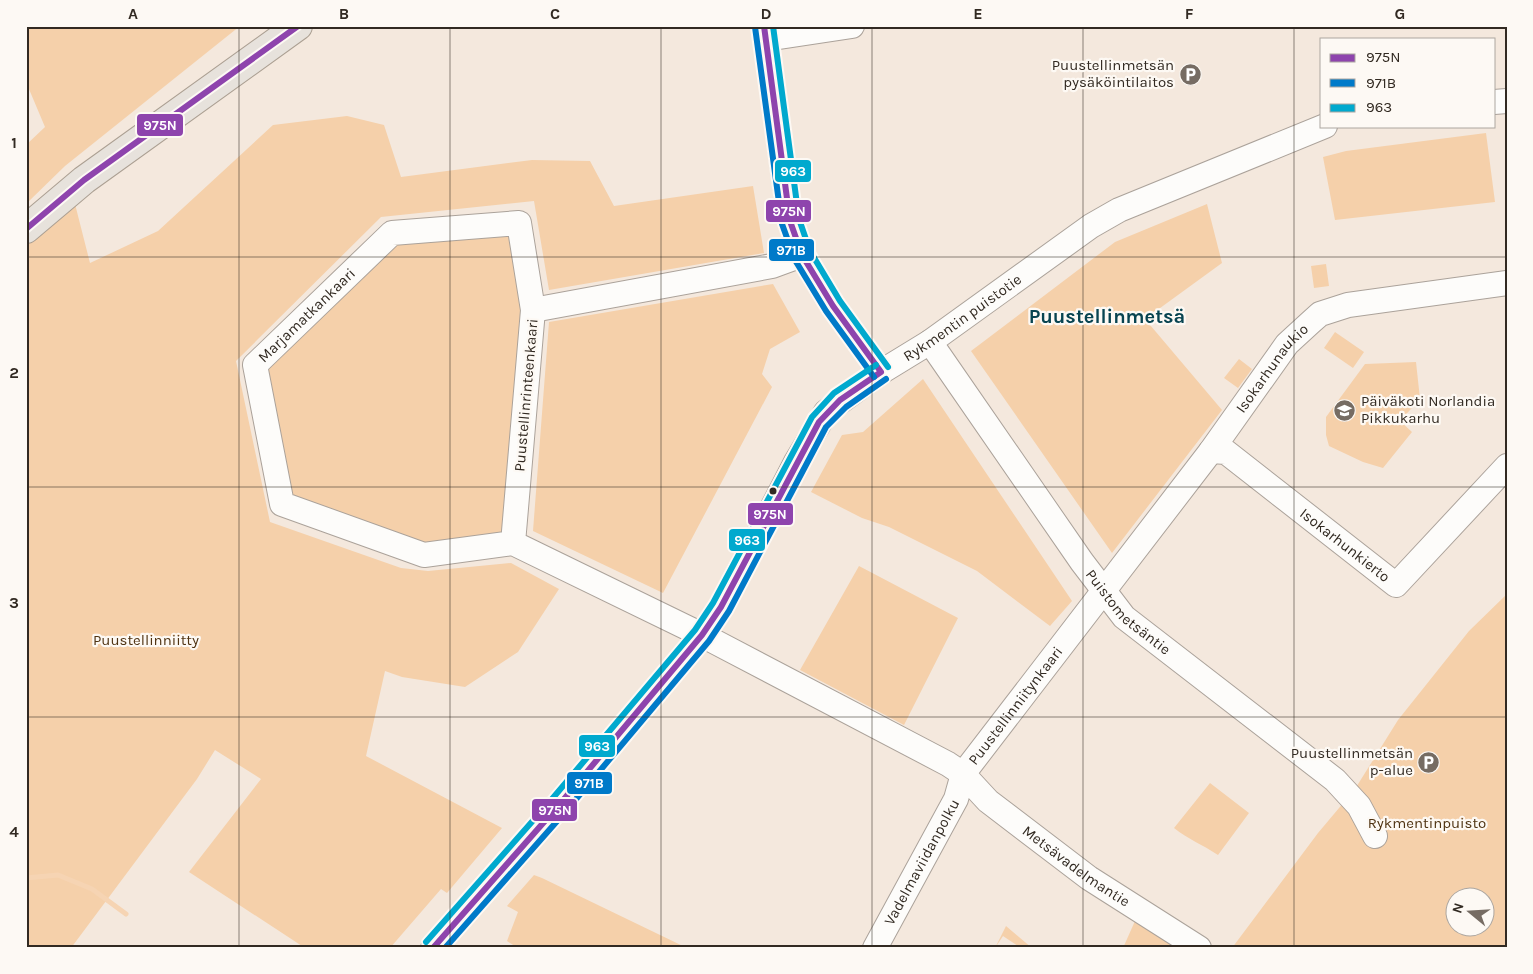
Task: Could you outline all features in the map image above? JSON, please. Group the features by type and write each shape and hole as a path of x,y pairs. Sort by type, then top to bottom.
{"main road":[{"path":"26,229 84,180 298,26"}],"street":[{"path":"852,26 765,32 790,221 802,255 833,306 881,372"},
{"name":"Rykmentin puistotie","path":"433,948 559,804 702,635 721,607 796,460 819,422 840,400 930,342 1091,226 1120,210 1320,128"},
{"name":"Marjamatkankaari","path":"513,543 424,555 282,504 255,365 392,233 519,223 533,310"},
{"name":"Puustellinrinteenkaari","path":"513,543 533,310 772,266 802,255"},
{"name":"Isokarhunaukio","path":"1211,451 1288,344 1320,314 1348,305 1507,283"},
{"name":"Puistometsäntie","path":"930,342 1124,617 1335,780 1359,806 1375,836"},
{"name":"Isokarhunkierto","path":"1211,451 1226,452 1396,585 1507,466"},
{"name":"Puustellinniitynkaari","path":"702,635 948,764 963,774 1211,451"},
{"path":"513,543 702,635"},
{"name":"Vadelmaviidanpolku","path":"875,948 956,799 963,774"},
{"name":"Metsävadelmantie","path":"963,774 988,801 1089,878 1199,948"}],"green space":[{"path":"26,26 240,26 65,166 26,204 26,145 45,127 26,82"},
{"name":"Puustellinniitty","path":"347,116 384,125 401,177 532,160 590,161 614,206 753,186 764,253 549,290 534,201 381,217 236,361 270,522 401,568 428,571 511,563 559,589 518,652 465,687 402,677 385,671 366,756 502,828 447,893 441,889 390,948 305,948 189,872 261,779 215,750 197,779 71,948 26,948 26,245 75,204 90,263 158,231 273,125"},
{"path":"1486,133 1495,202 1335,220 1323,157 1346,151"},
{"path":"1207,204 1222,263 1145,319 1222,410 1112,553 971,351 1115,242"},
{"path":"514,235 526,312 503,534 422,546 291,500 263,366 398,242"},
{"path":"1326,264 1329,286 1314,288 1311,266"},
{"path":"773,284 800,332 770,349 762,374 772,387 663,593 533,531 549,322"},
{"path":"1335,332 1364,352 1353,368 1324,348"},
{"path":"1239,359 1252,369 1238,388 1224,378"},
{"path":"1416,362 1420,399 1400,421 1412,432 1383,468 1363,462 1329,446 1326,435 1326,417 1365,364"},
{"path":"923,379 1072,601 1050,626 977,571 889,527 862,518 811,492 842,435 863,432"},
{"path":"859,566 958,618 904,725 800,670"},
{"name":"Rykmentinpuisto","path":"1507,594 1507,948 1232,948 1318,833 1355,789 1398,720 1469,631"},
{"path":"1210,783 1249,813 1218,855 1174,828"},
{"path":"534,875 687,948 518,948 507,941 518,912 507,906"},
{"path":"1135,921 1187,948 1123,948"},
{"path":"1006,926 1032,948 1021,948 1003,936 995,948"}],"waterway":[{"path":"26,878 58,875 92,889 126,914"}],"transit line":[{"name":"975N","path":"26,229 84,180 298,26"},
{"name":"975N","path":"764,26 790,221 802,255 833,306 881,372"},
{"name":"963","path":"773,26 799,219 810,251 840,301 888,367"},
{"name":"971B","path":"755,27 782,224 795,260 826,311 874,377"},
{"name":"963","path":"426,942 552,799 695,630 713,603 812,417 834,393 876,365"},
{"name":"975N","path":"433,948 559,805 702,635 721,607 819,422 840,400 881,372"},
{"name":"971B","path":"445,948 566,811 709,641 729,611 826,427 846,407 886,379"}],"place":[{"name":"Puustellinmetsän pysäköintilaitos","path":"1190,74"},
{"name":"Päiväkoti Norlandia Pikkukarhu","path":"1345,410"},
{"name":"Puustellinmetsän p-alue","path":"1429,762"}],"district":[{"name":"Puustellinmetsä","path":"1107,316"}]}
